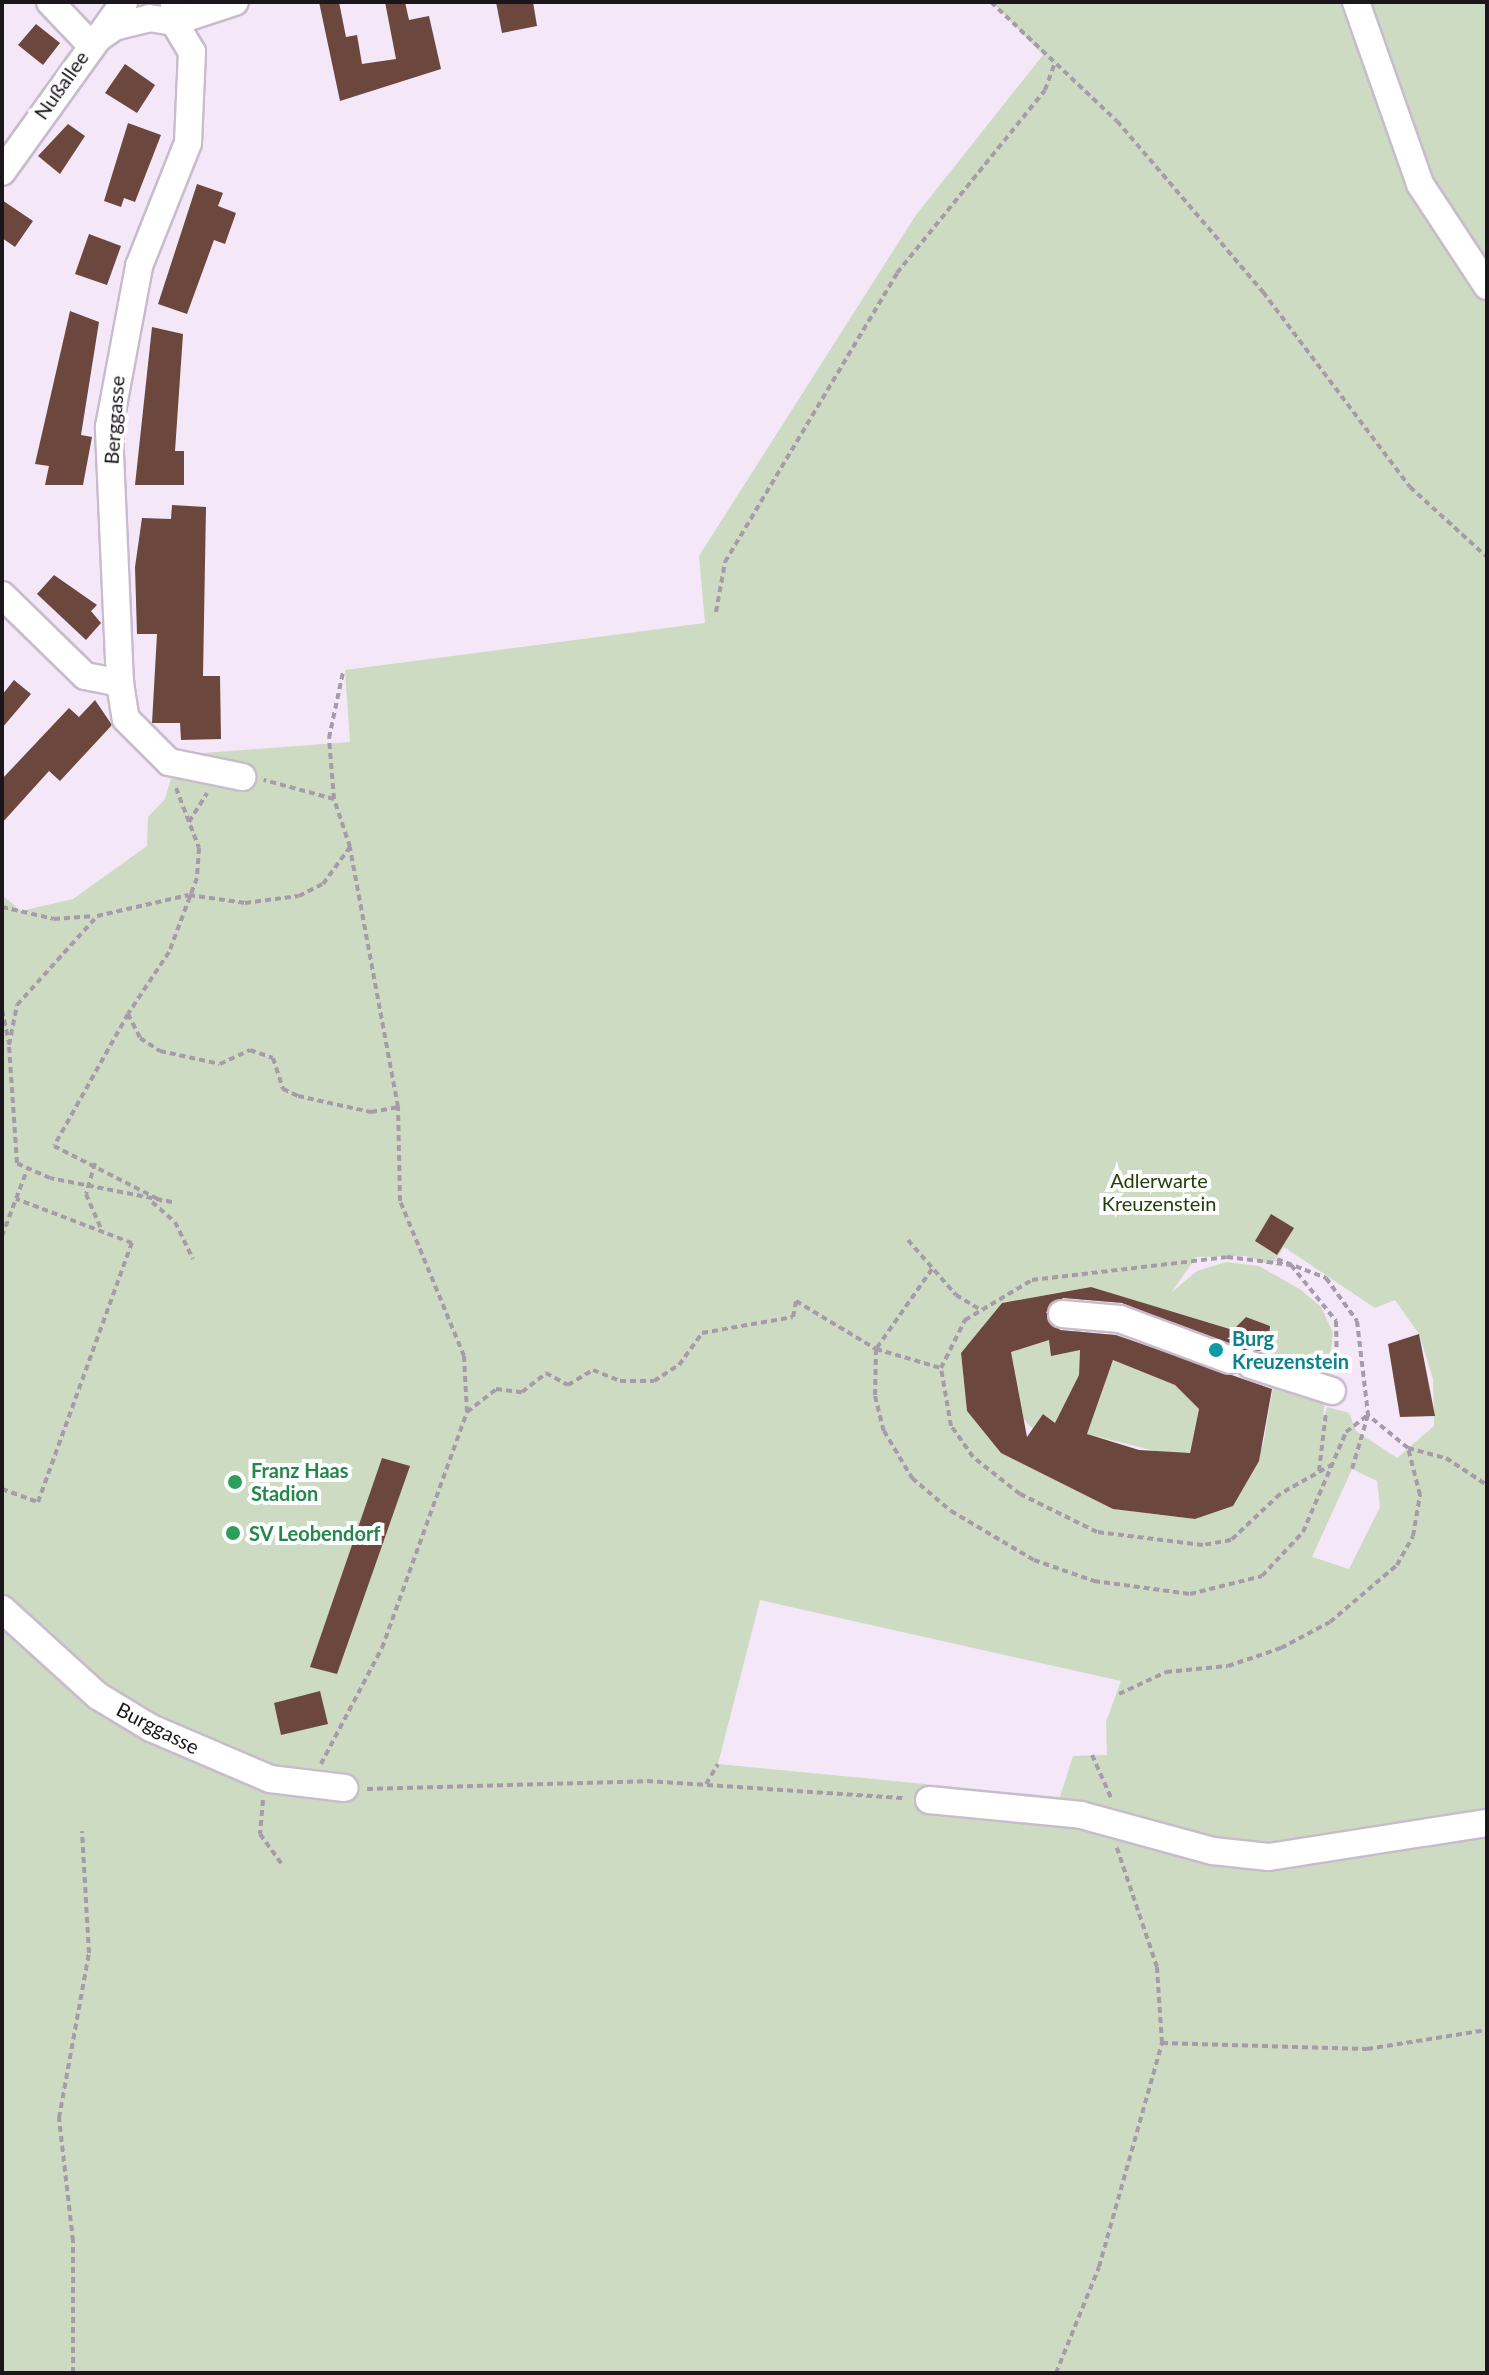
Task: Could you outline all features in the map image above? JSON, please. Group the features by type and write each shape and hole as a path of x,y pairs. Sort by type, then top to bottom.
{"street":[{"path":"50,2 90,44 149,18 235,2"},
{"name":"Nußallee","path":"2,172 90,44 124,2"},
{"path":"1356,2 1420,184 1487,286"},
{"name":"Berggasse","path":"174,12 192,52 188,143 139,266 109,427 120,683 126,719 169,762 230,776"},
{"path":"2,595 85,676 120,683"},
{"path":"1062,1314 1120,1319 1329,1391"},
{"name":"Burggasse","path":"2,1609 98,1696 151,1728 270,1779 344,1788"},
{"path":"929,1800 1051,1812 1269,1857 1487,1823"}],"path":[{"path":"991,2 1117,121 1263,292 1410,487 1487,557"},
{"path":"716,612 725,562 881,298 1045,90 1055,62"},
{"path":"309,1785 382,1648 467,1412 464,1356 400,1201 398,1107 350,847 334,799 329,738 343,672"},
{"path":"189,822 230,776 299,785 334,799"},
{"path":"2,1010 9,1045 14,1151 27,1170 171,1203 54,1146 128,1014 169,952 189,895 199,848 176,785"},
{"path":"2,907 54,919 97,916 189,895 245,903 299,896 332,876 350,847"},
{"path":"9,1045 17,1005 97,916"},
{"path":"128,1014 140,1038 160,1051 220,1064 250,1050 273,1058 283,1089 298,1096 371,1112 398,1107"},
{"path":"94,1164 85,1185 103,1233"},
{"path":"2,1236 27,1170"},
{"path":"131,1194 168,1212 193,1259"},
{"path":"2,1489 38,1502 132,1243 16,1199"},
{"path":"908,1240 932,1269 978,1308"},
{"path":"1319,1471 1329,1391 1340,1356 1336,1321 1291,1265 1227,1257 1054,1275 978,1308 953,1336 941,1368 951,1426 973,1457 1020,1494 1084,1528 1203,1545 1231,1540 1280,1494 1333,1464"},
{"path":"1277,1259 1326,1278 1351,1306 1368,1415 1352,1469"},
{"path":"932,1269 876,1349 877,1411 912,1478 1003,1545 1094,1581 1171,1594 1248,1583 1303,1532 1346,1432 1368,1415"},
{"path":"467,1412 496,1389 522,1392 546,1373 568,1385 593,1370 620,1381 654,1381 679,1365 702,1333 793,1317 796,1301 876,1349 941,1368"},
{"path":"1368,1415 1408,1448 1446,1458 1487,1485"},
{"path":"1119,1694 1166,1672 1228,1666 1281,1648 1370,1590 1397,1565 1417,1521 1420,1495 1408,1448"},
{"path":"1056,2373 1099,2267 1162,2043 1157,1967 1112,1824 1111,1797 1092,1755"},
{"path":"706,1784 718,1764"},
{"path":"270,1779 260,1834 283,1866"},
{"path":"344,1788 706,1784 929,1800"},
{"path":"73,2373 73,2241 59,2118 89,1953 82,1831"},
{"path":"1162,2043 1367,2049 1487,2030"}],"green space":[{"name":"Adlerwarte Kreuzenstein","path":"992,2 1487,2 1487,2373 2,2373 2,895 21,911 73,899 147,846 148,817 165,799 178,755 350,742 345,670 705,623 699,556 916,215 1043,55","holes":["1284,1247 1375,1308 1395,1300 1419,1334 1433,1379 1434,1426 1397,1458 1356,1431 1349,1413 1327,1407 1322,1426 1333,1333 1321,1307 1301,1290 1259,1266 1226,1262 1197,1271 1171,1293 1196,1257 1246,1256 1272,1265","1091,1287 1233,1330 1246,1317 1270,1326 1272,1342 1261,1355 1273,1387 1263,1445 1233,1506 1195,1519 1113,1509 1001,1453 967,1411 961,1353 1002,1303","1352,1469 1377,1481 1380,1507 1349,1569 1312,1557","760,1600 1121,1681 1106,1722 1107,1755 1073,1756 1060,1797 718,1764"]},
{"path":"1075,1324 1081,1324 1079,1375 1055,1423 1043,1414 1033,1429 1001,1395 1019,1392 1008,1353 1049,1340 1071,1352"},
{"path":"1113,1360 1175,1385 1199,1409 1188,1459 1087,1434"}],"building":[{"path":"319,2 339,2 346,37 357,35 362,64 396,59 385,2 405,2 409,20 429,16 441,69 340,101"},
{"path":"496,2 533,2 537,26 502,33"},
{"path":"36,24 60,43 43,65 18,45"},
{"path":"125,64 155,85 137,113 105,93"},
{"path":"128,123 161,135 135,202 124,198 121,207 104,201"},
{"path":"68,124 85,136 60,174 38,156"},
{"path":"197,184 223,193 218,206 236,213 225,244 214,240 187,314 158,304"},
{"path":"2,200 33,221 15,247 2,238"},
{"path":"89,234 121,246 107,285 75,274"},
{"path":"70,311 99,322 81,435 92,437 83,485 45,485 49,466 35,464"},
{"path":"152,327 183,334 175,451 184,451 184,485 135,485"},
{"path":"172,505 206,507 203,676 220,676 221,739 181,740 180,723 152,723 157,634 137,634 135,567 142,518 171,519"},
{"path":"54,575 97,605 91,611 101,623 86,640 37,594"},
{"path":"14,680 31,694 2,728 2,695"},
{"path":"95,700 112,725 60,781 49,771 2,823 2,779 69,708 79,717"},
{"path":"1271,1214 1294,1228 1277,1255 1255,1241"},
{"name":"Burg Kreuzenstein","path":"1091,1287 1233,1330 1246,1317 1270,1326 1268,1350 1243,1352 1122,1303 1063,1298 1046,1312 1060,1330 1116,1335 1272,1389 1259,1461 1233,1506 1195,1519 1113,1509 1001,1453 967,1411 961,1353 1002,1303","holes":["1049,1340 1051,1356 1080,1350 1079,1375 1055,1423 1043,1414 1027,1437 1011,1352","1113,1360 1175,1385 1199,1409 1190,1453 1139,1450 1087,1434"]},
{"path":"1419,1334 1435,1416 1400,1417 1388,1344"},
{"path":"382,1458 410,1466 337,1674 310,1667"},
{"path":"320,1691 328,1724 281,1735 274,1703"}],"place":[{"name":"Burg Kreuzenstein","path":"1216,1350"},
{"name":"Franz Haas Stadion","path":"235,1482"},
{"name":"SV Leobendorf","path":"233,1533"}]}
